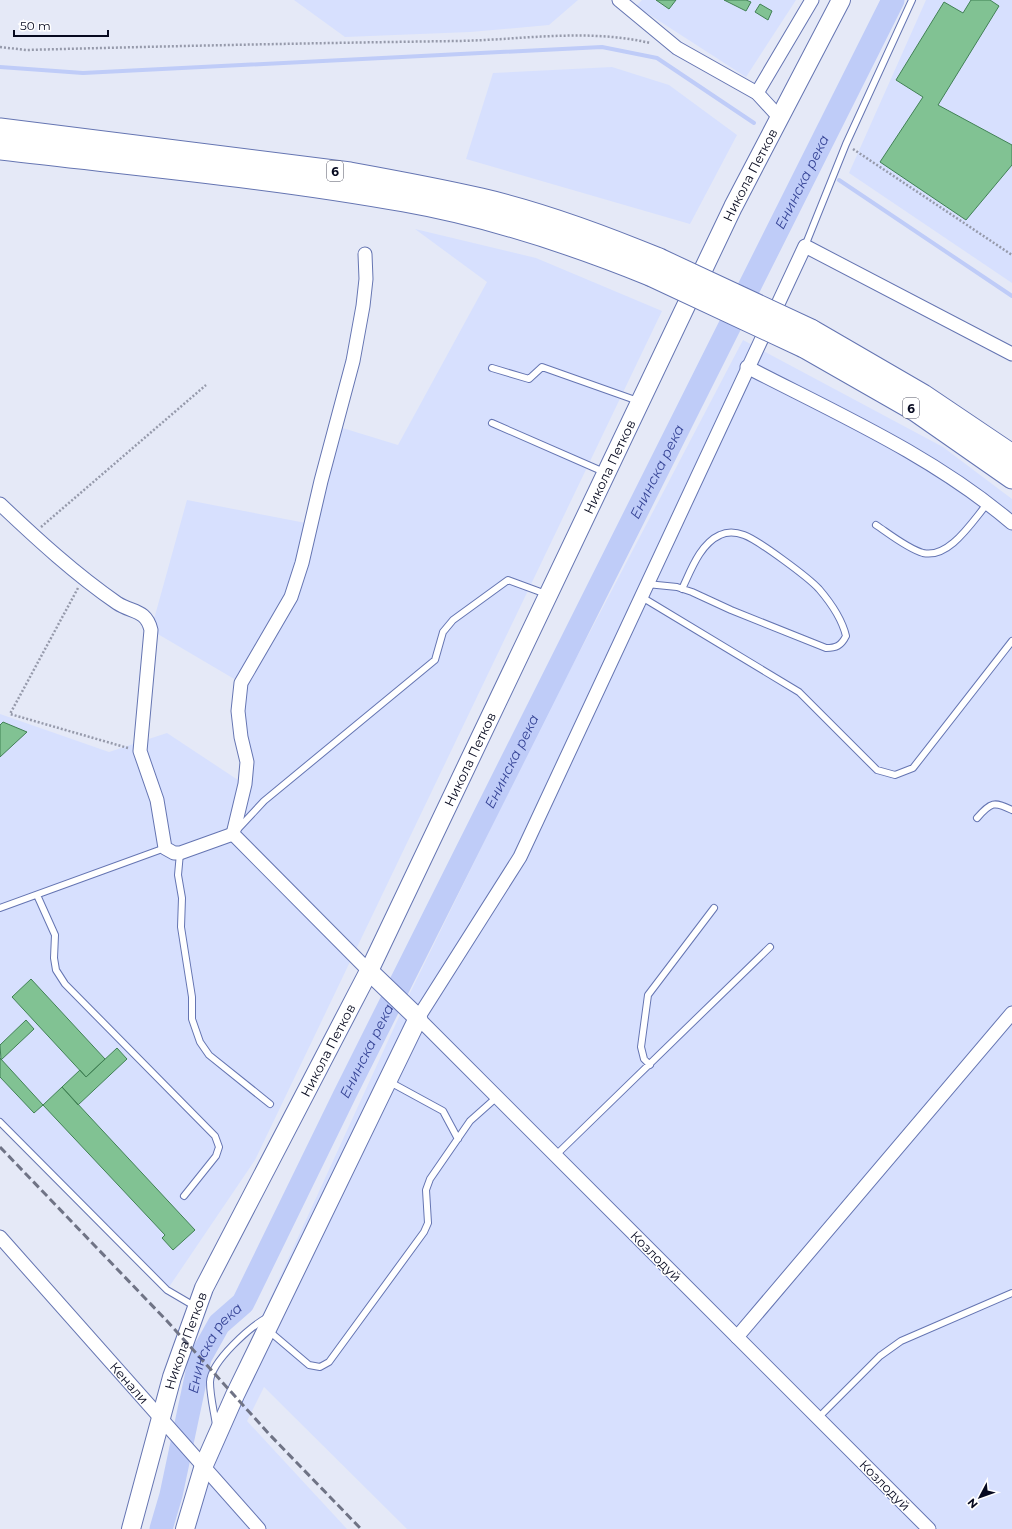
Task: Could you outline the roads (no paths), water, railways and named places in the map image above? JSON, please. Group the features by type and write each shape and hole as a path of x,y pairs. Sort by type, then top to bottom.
{"highway":[{"name":"6","path":"0,129 350,173 482,199 526,211 612,239 655,267 923,395 1012,455"},
{"name":"6","path":"0,149 306,186 405,201 490,221 655,267"},
{"name":"6","path":"808,339 916,411 1012,478"}],"main road":[{"name":"Никола Петков","path":"131,1529 166,1425 172,1377 204,1288 375,977 548,594 639,402 733,207 841,0"},
{"name":"Козлодуй","path":"375,977 412,1013"},
{"path":"185,1529 200,1461 218,1434 387,1081 412,1013"}],"street":[{"path":"619,0 677,48 757,93 779,117"},
{"path":"757,93 812,0"},
{"path":"412,1013 520,857 640,596 805,246 1012,354"},
{"path":"233,834 245,784 246,762 238,711 241,684 291,597 302,563 321,482 353,361 363,306 366,279 365,254"},
{"path":"747,367 939,468 988,503 1012,523"},
{"path":"0,504 32,535 83,578 119,604 141,613 149,621 151,630 140,751 157,800 165,848 174,853 180,853 233,834"},
{"path":"233,834 375,977"},
{"path":"736,1337 1012,1012"},
{"name":"Козлодуй","path":"412,1013 929,1529"},
{"name":"Кенали","path":"0,1238 259,1529"}],"lane":[{"path":"805,246 846,144 912,0"},
{"path":"492,368 529,379 542,367 639,402"},
{"path":"492,423 606,472"},
{"path":"876,525 900,541 924,553 939,551 952,546 988,503"},
{"path":"646,584 682,589 808,643 826,648 836,648 842,644 846,636 843,625 818,588 789,565 745,535 731,532 720,535 707,544 698,557 682,589"},
{"path":"233,834 264,801 435,660 442,632 453,620 508,580 548,594"},
{"path":"640,596 799,692 877,770 895,775 913,768 1012,641"},
{"path":"978,818 984,810 994,804 1000,803 1012,810"},
{"path":"0,908 165,848"},
{"path":"180,853 178,875 182,898 181,927 192,997 192,1020 200,1042 209,1056 270,1104"},
{"path":"37,895 55,935 54,958 56,970 65,984 215,1136 219,1147 216,1156 184,1196"},
{"path":"650,1065 644,1059 641,1047 648,995 714,908"},
{"path":"555,1156 770,947"},
{"path":"387,1081 443,1111 458,1139"},
{"path":"267,1330 309,1365 320,1367 329,1362 424,1232 428,1223 426,1190 430,1179 470,1121 497,1097"},
{"path":"0,1122 167,1290 197,1308"},
{"path":"818,1418 880,1356 901,1341 1012,1293"},
{"path":"218,1434 210,1380 222,1355 260,1321 275,1314"}],"waterway":[{"name":"Енинска река","path":"161,1529 171,1495 200,1358 219,1324 243,1303 345,1094 893,0"},
{"path":"0,67 83,73 602,47 657,58 754,123"},
{"path":"839,180 1012,296"}],"railway":[{"path":"0,1147 167,1321 270,1435 361,1529"}]}
